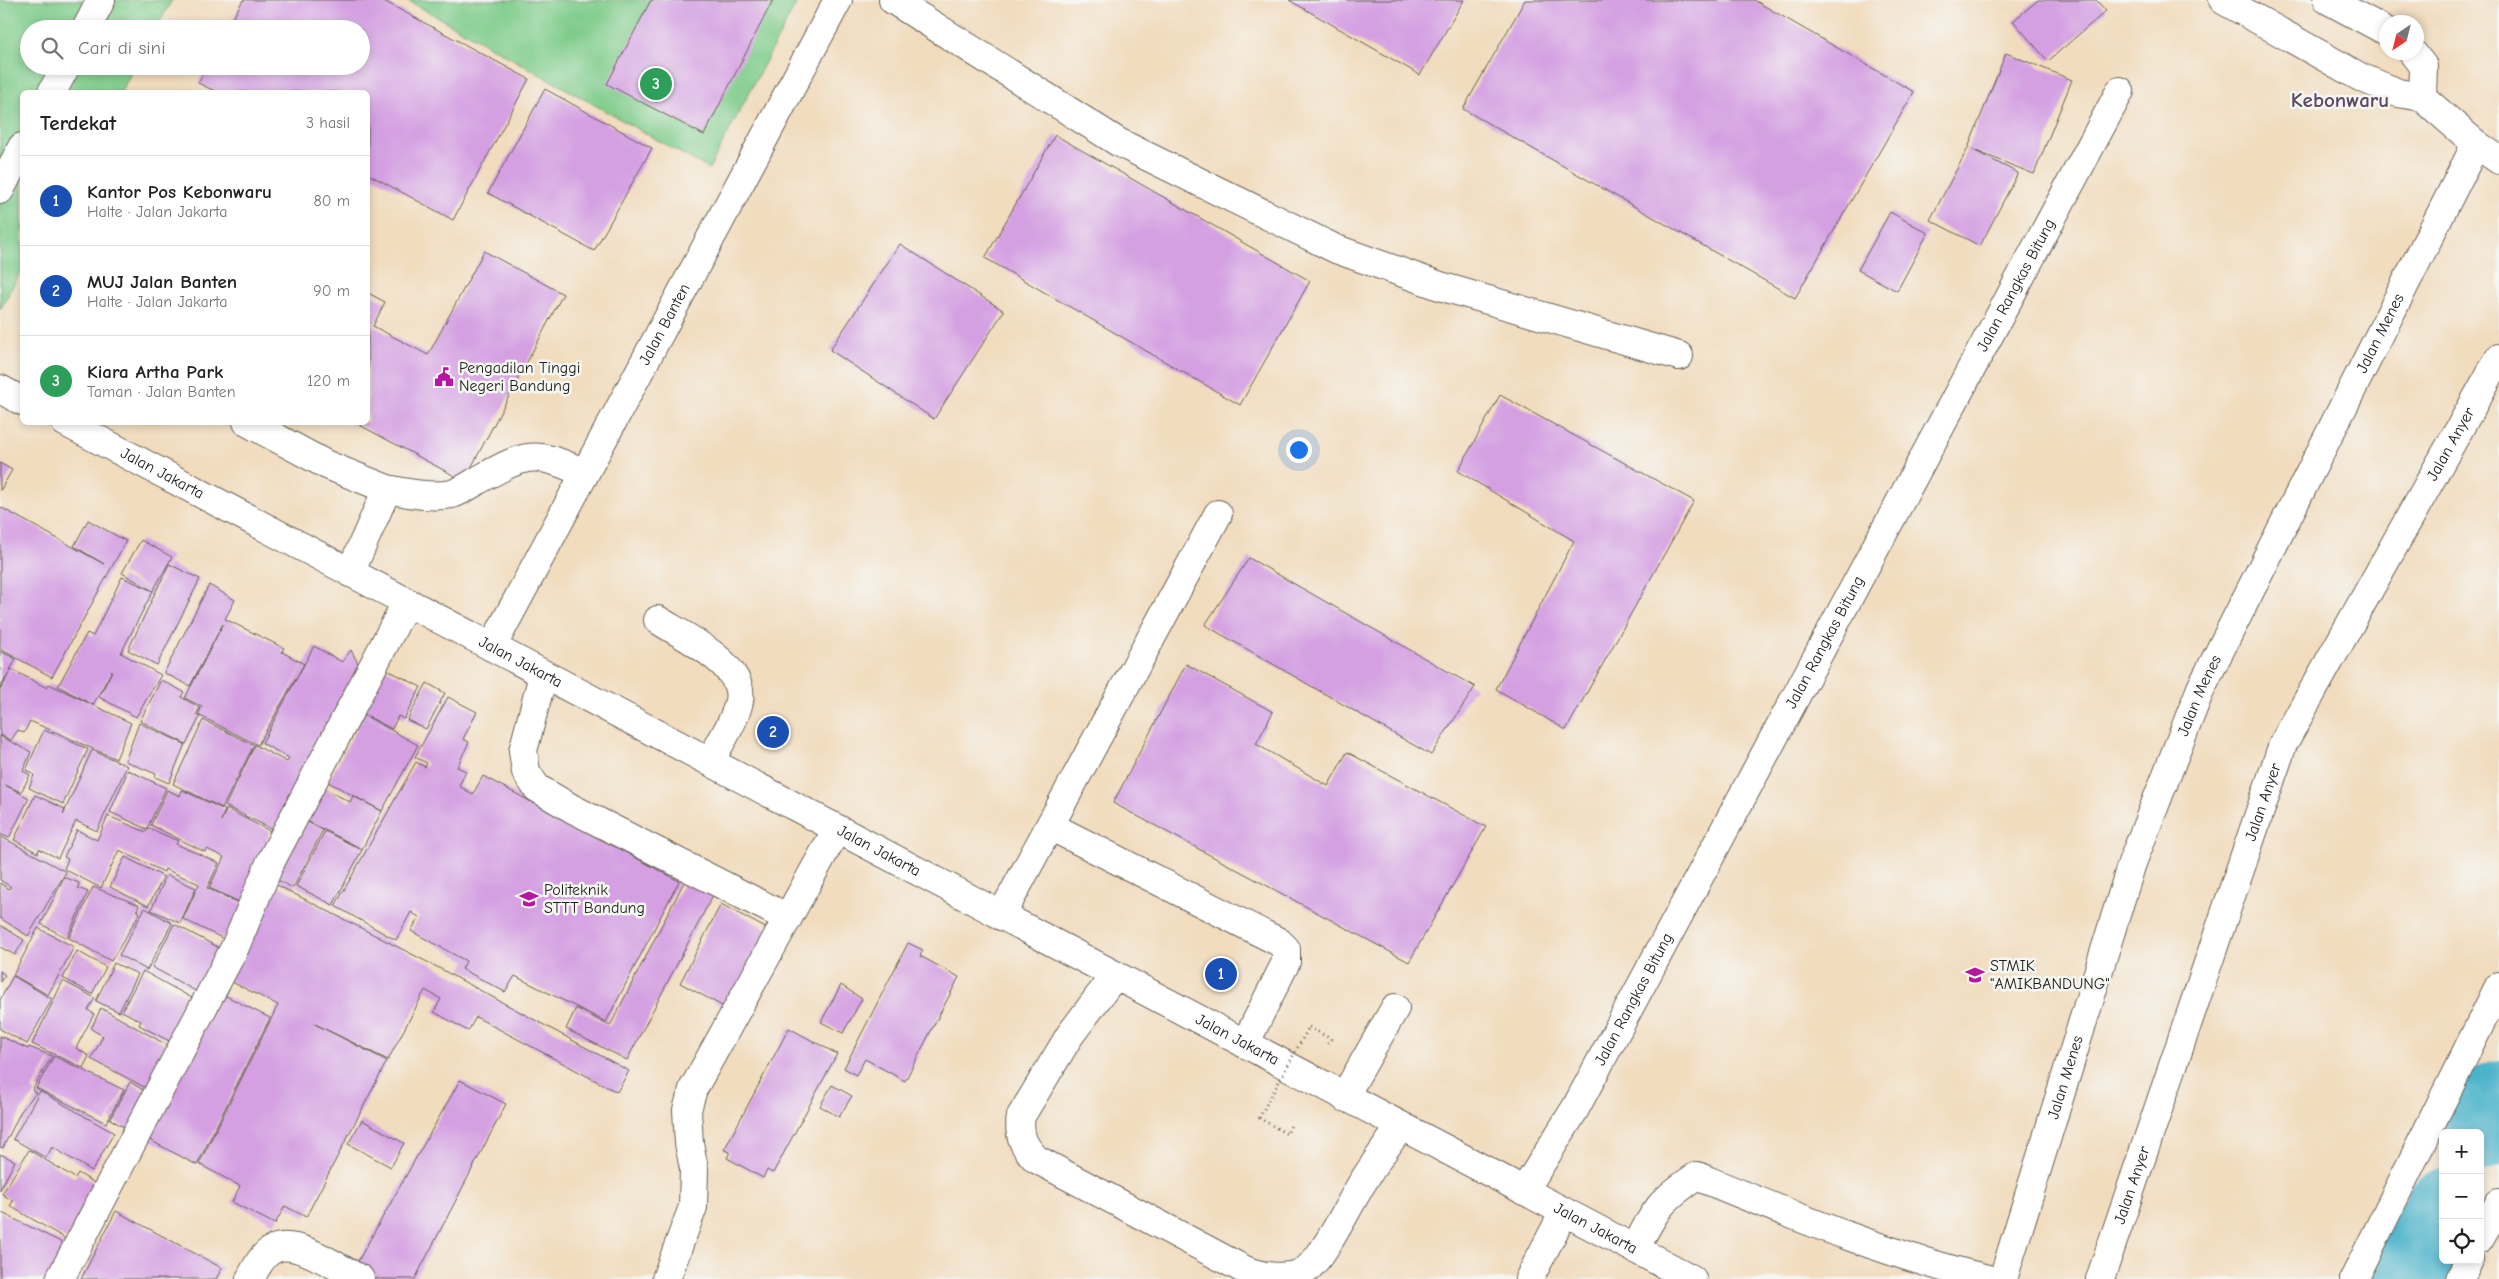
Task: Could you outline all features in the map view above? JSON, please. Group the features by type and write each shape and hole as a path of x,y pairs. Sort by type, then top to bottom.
{"street":[{"path":"91,20 101,0"},
{"name":"Jalan Banten","path":"492,648 838,0"},
{"path":"893,0 1118,142 1336,249 1440,286 1679,356"},
{"path":"2222,0 2360,77 2398,93 2422,97 2476,144 2499,160"},
{"path":"2328,0 2379,27"},
{"path":"2418,60 2423,66 2422,97"},
{"path":"53,90 61,75"},
{"name":"Jalan Rangkas Bitung","path":"1524,1191 1575,1109 2120,91"},
{"name":"Jalan Menes","path":"2003,1279 2132,863 2200,688 2476,144"},
{"path":"0,190 20,151"},
{"name":"Jalan Anyer","path":"2100,1279 2284,744 2499,358"},
{"name":"Jalan Jakarta","path":"71,425 1692,1279"},
{"path":"254,425 327,465 387,489 426,496 453,494 505,465 528,457 548,457 586,473"},
{"path":"350,573 387,489"},
{"path":"1001,916 1218,514"},
{"path":"60,1279 235,947 270,863 406,602"},
{"path":"658,620 722,661 736,680 739,700 710,761"},
{"path":"543,675 523,751 526,772 537,788 573,809 788,918"},
{"path":"1050,826 1279,942 1286,949 1286,962 1245,1044"},
{"path":"666,1279 693,1207 694,1169 686,1110 693,1089 837,829"},
{"path":"1115,975 1070,1035 1022,1116 1019,1129 1022,1140 1027,1151 1036,1159 1236,1265 1262,1278 1298,1275 1312,1265 1364,1179 1401,1126"},
{"path":"2354,1279 2499,986"},
{"path":"1344,1097 1395,1008"},
{"path":"1635,1249 1656,1209 1673,1192 1697,1176 1827,1229 1945,1269 1988,1279"},
{"path":"2484,1231 2499,1203"},
{"path":"1528,1279 1564,1212"},
{"path":"250,1279 265,1255 275,1248 287,1246 300,1248 360,1279"},
{"path":"2460,1279 2467,1264"}],"path":[{"path":"1291,1125 1287,1134 1258,1118 1309,1027 1331,1039 1327,1045"}],"green space":[{"path":"0,0 172,0 161,20 20,20 20,75 130,75 122,90 20,90 20,273 0,310"},
{"path":"407,0 798,0 709,169"}],"building":[{"path":"243,0 382,0 529,79 453,220 370,175 370,90 213,90 198,83 202,75 370,75 370,20 232,20"},
{"path":"651,0 773,0 704,135 607,84"},
{"path":"1289,0 1464,0 1420,75"},
{"path":"1525,0 1754,0 1914,92 1795,298 1463,109"},
{"path":"2038,0 2096,0 2106,11 2048,61 2013,21"},
{"path":"2006,53 2072,80 2034,174 1971,149 2018,173 1980,246 1930,220 1968,148"},
{"path":"545,89 652,148 594,251 488,193"},
{"path":"1055,135 1310,281 1240,405 985,258"},
{"path":"1890,212 1928,233 1897,291 1858,270"},
{"path":"900,244 1004,311 934,419 830,350"},
{"name":"Pengadilan Tinggi Negeri Bandung","path":"484,251 563,294 464,481 360,425 370,425 370,294 385,302 373,326 428,355"},
{"path":"1500,395 1694,501 1566,730 1496,689 1574,541 1458,471"},
{"path":"0,463 12,470 0,491"},
{"path":"0,507 104,564 74,546 88,520 126,541 52,677 0,649"},
{"path":"141,540 172,557 153,591 122,573"},
{"path":"1249,558 1475,687 1431,755 1205,625"},
{"path":"169,564 200,579 157,665 128,650"},
{"path":"122,577 153,591 121,653 161,675 136,717 99,697 112,671 93,705 58,686 87,633 93,636"},
{"path":"209,585 235,600 225,619 284,648 282,652 304,664 258,745 198,715 202,707 185,698 223,624 190,686 164,673"},
{"path":"314,646 342,662 351,650 362,671 278,832 225,806 255,745 287,762 289,758 262,743"},
{"path":"0,651 16,659 0,689"},
{"path":"1186,664 1273,712 1256,744 1328,786 1347,752 1486,827 1409,962 1113,803"},
{"path":"382,667 421,687 404,719 398,716 392,729 359,712"},
{"path":"11,669 47,688 49,684 131,723 116,759 30,721 24,733 18,730 11,740 0,735 0,691"},
{"path":"161,680 184,692 181,697 200,708 196,715 200,717 186,744 140,721"},
{"path":"427,683 445,693 426,729 407,720"},
{"name":"Politeknik STTT Bandung","path":"448,697 477,712 463,739 469,742 457,767 466,771 459,786 473,794 483,776 679,881 606,1022 515,976 505,992 462,969 466,961 411,931 419,917 411,912 396,940 335,906 416,762 425,767 427,763 415,757"},
{"path":"364,715 418,745 382,811 328,782"},
{"path":"203,720 254,745 222,808 173,784"},
{"path":"139,723 185,744 169,783 155,777 156,774 125,761"},
{"path":"44,730 88,749 63,804 29,788 34,775 26,770"},
{"path":"0,736 31,752 23,771 30,775 21,792 5,785 29,798 9,838 0,834"},
{"path":"92,750 127,766 97,831 76,821 58,858 39,849 38,853 14,840 35,795 65,809 63,815"},
{"path":"128,770 166,788 147,829 110,812"},
{"path":"316,784 350,802 353,796 382,811 362,849 299,817"},
{"path":"167,790 180,796 182,790 225,810 221,821 227,809 270,831 267,840 272,842 246,905 209,888 224,857 207,849 205,852 151,825"},
{"path":"108,816 146,832 149,828 178,841 176,844 219,863 207,888 248,907 224,939 183,919 199,884 165,869 164,872 119,850 101,888 64,869 68,859 64,857 77,830 97,840"},
{"path":"302,819 323,830 293,888 270,876"},
{"path":"325,831 362,850 333,905 296,886"},
{"path":"0,836 66,872 28,936 0,918 0,883 9,889 11,887 0,880"},
{"path":"125,857 164,877 148,906 110,887"},
{"path":"167,875 196,888 180,923 151,910"},
{"path":"64,877 79,883 78,888 88,892 67,938 41,924"},
{"path":"685,880 713,895 627,1060 566,1029 576,1008 610,1026"},
{"path":"275,884 437,967 629,1071 617,1092 476,1017 468,1031 434,1012 441,999 425,990 388,1060 313,1023 387,1061 306,1217 285,1206 275,1224 232,1202 240,1186 199,1164 278,1005 228,980"},
{"path":"93,887 139,905 137,910 140,913 111,961 69,938"},
{"path":"721,904 771,931 726,1008 680,983"},
{"path":"145,908 172,923 147,970 119,955"},
{"path":"174,924 227,952 203,995 152,967"},
{"path":"0,925 24,940 15,955 0,947"},
{"path":"38,928 74,947 48,995 13,975"},
{"path":"908,943 923,950 920,956 959,977 905,1081 865,1059 856,1075 844,1068"},
{"path":"77,951 106,967 92,994 63,978"},
{"path":"114,963 138,974 119,1012 96,1001"},
{"path":"0,971 5,975 0,982"},
{"path":"143,971 201,1003 177,1045 139,1025 141,1021 122,1011"},
{"path":"13,976 52,999 27,1044 0,1029 0,1000"},
{"path":"63,981 95,998 88,1010 94,1014 76,1048 89,1056 83,1068 32,1044"},
{"path":"841,985 862,999 843,1033 821,1022"},
{"path":"218,992 270,1018 197,1165 144,1137"},
{"path":"101,1008 174,1049 150,1090 91,1059 103,1036 91,1029"},
{"path":"789,1028 837,1054 773,1173 767,1170 763,1178 727,1158 730,1152 724,1150"},
{"path":"0,1036 28,1049 29,1047 52,1056 32,1090 36,1093 21,1111 3,1148 0,1147"},
{"path":"54,1056 124,1090 106,1123 36,1088"},
{"path":"460,1080 506,1104 415,1279 378,1279 354,1268"},
{"path":"130,1082 150,1094 129,1130 110,1119"},
{"path":"832,1085 852,1096 839,1117 820,1106"},
{"path":"40,1091 114,1133 92,1171 52,1147 46,1158 13,1139"},
{"path":"362,1120 404,1143 391,1167 348,1144"},
{"path":"29,1150 75,1178 78,1173 98,1185 66,1239 10,1206 13,1201 2,1194"},
{"path":"0,1154 15,1161 0,1190"},
{"path":"116,1211 222,1268 216,1279 81,1279"},
{"path":"0,1212 69,1246 53,1279 0,1279"}],"waterway":[{"path":"2483,1129 2499,1098"},
{"path":"2405,1279 2439,1215"}],"place":[{"name":"Kiara Artha Park","path":"656,84"},
{"name":"Pengadilan Tinggi Negeri Bandung","path":"444,377"},
{"name":"MUJ Jalan Banten","path":"773,732"},
{"name":"Politeknik STTT Bandung","path":"529,899"},
{"name":"Kantor Pos Kebonwaru","path":"1221,974"},
{"name":"STMIK \"AMIKBANDUNG\"","path":"1975,975"}],"district":[{"name":"Kebonwaru","path":"2340,100"}]}
